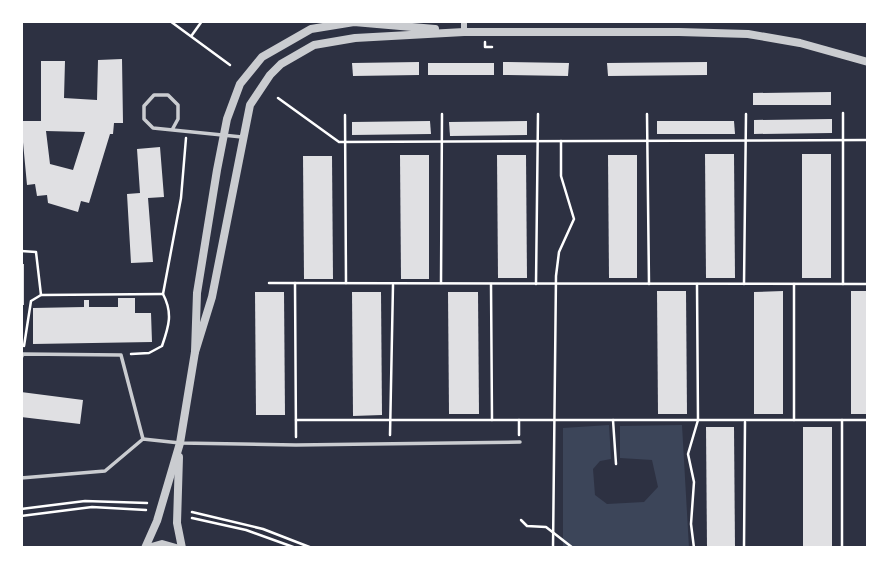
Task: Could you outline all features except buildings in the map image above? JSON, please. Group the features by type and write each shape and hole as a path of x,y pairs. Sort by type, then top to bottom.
{"street":[{"path":"464,21 464,32"},
{"path":"146,548 158,521 180,443 195,352 197,293 223,135 232,102 251,70 277,45 311,29 354,22 464,32"},
{"path":"195,352 212,297 250,105 270,75 282,64 314,45 355,38 464,32 748,34 812,46 868,62"},
{"path":"180,443 177,523 182,548"},
{"path":"146,548 162,544 176,548"}],"lane":[{"path":"172,130 178,119 178,105 168,95 154,95 144,106 144,119 153,128 172,130 186,131 242,137"},
{"path":"22,356 121,355 144,439"},
{"path":"21,478 105,471 144,439 180,443 296,444 520,442"}],"path":[{"path":"170,21 230,65"},
{"path":"192,35 202,21"},
{"path":"278,98 340,142 868,140"},
{"path":"843,113 843,284"},
{"path":"441,283 442,114"},
{"path":"536,284 538,114"},
{"path":"647,114 649,284"},
{"path":"744,284 746,114"},
{"path":"345,115 346,283"},
{"path":"121,355 149,352 162,346 170,324 169,306 163,294 181,198 186,131"},
{"path":"553,548 552,421 556,284 559,252 575,219 561,176 561,141"},
{"path":"21,251 36,252 41,295"},
{"path":"269,283 868,285"},
{"path":"295,283 296,444"},
{"path":"390,442 393,283"},
{"path":"491,284 492,420"},
{"path":"694,548 691,524 694,482 688,454 698,420 697,284"},
{"path":"794,284 794,420"},
{"path":"22,356 31,302 41,295 163,294"},
{"path":"519,420 520,442"},
{"path":"613,420 616,464"},
{"path":"744,420 744,548"},
{"path":"842,420 842,548"},
{"path":"296,421 868,420"},
{"path":"21,509 85,501 147,503"},
{"path":"21,516 102,507 146,510"},
{"path":"192,512 263,529 312,548"},
{"path":"192,517 246,530 296,548"},
{"path":"521,520 527,527 546,527 573,548"}],"shaded area":[{"path":"609,425 611,459 600,461 593,469 595,495 607,504 644,502 658,487 652,460 620,458 620,426 682,425 689,548 563,548 563,428"}]}
